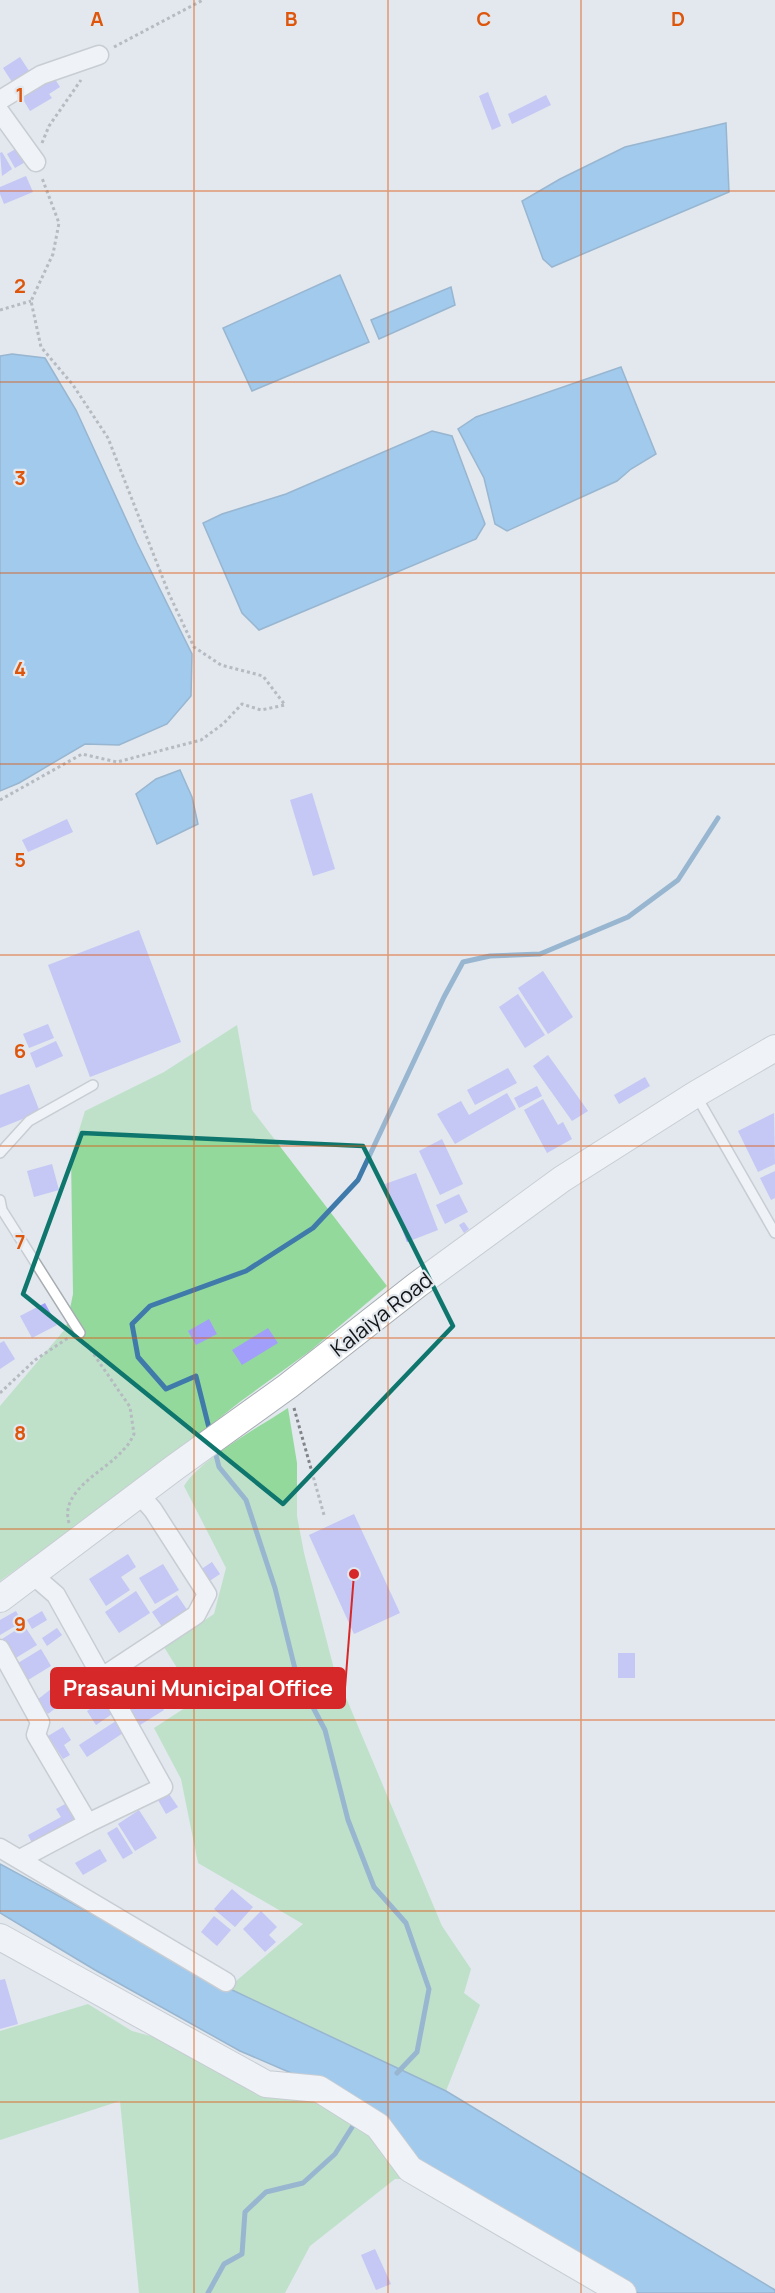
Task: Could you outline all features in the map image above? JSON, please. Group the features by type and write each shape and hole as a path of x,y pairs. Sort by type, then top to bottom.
{"main road":[{"name":"Kalaiya Road","path":"0,1599 174,1468 288,1386 417,1285 562,1179 696,1094 775,1048"},
{"path":"0,1937 266,2084 319,2089 378,2126 410,2169 623,2293"}],"street":[{"path":"0,100 41,75 99,55"},
{"path":"0,112 36,162"},
{"path":"102,1677 196,1615 207,1594 153,1510 140,1495"},
{"path":"20,1859 163,1787 56,1595 33,1575"},
{"path":"0,1648 40,1722 36,1735 88,1823"},
{"path":"0,1848 226,1982"}],"lane":[{"path":"0,1153 29,1121 93,1085"},
{"path":"696,1094 775,1233"},
{"path":"0,1200 2,1210 80,1333"}],"path":[{"path":"0,800 82,754 117,762 201,740 223,724 242,704 261,710 285,705 263,676 221,665 194,646 169,594 108,438 73,385 41,347 30,302 53,254 59,223 36,162 49,126 99,55 203,0"},
{"path":"0,309 30,302"},
{"path":"0,1394 35,1360 80,1333 130,1407 134,1434 123,1451 92,1477 68,1503 66,1515 70,1525 66,1548"},
{"path":"288,1386 324,1515"}],"highlighted area":[{"path":"82,1133 363,1146 453,1326 283,1504 23,1294"}],"green space":[{"path":"237,1025 252,1110 387,1286 310,1351 241,1401 168,1459 0,1581 0,1406 66,1328 73,1294 71,1156 85,1111 164,1072"},
{"path":"288,1408 297,1463 297,1516 304,1553 334,1669 442,1926 471,1969 464,1993 480,2005 446,2091 228,1988 303,1924 198,1863 181,1779 154,1728 197,1700 164,1647 214,1614 226,1568 184,1486 192,1475 217,1454"},
{"path":"88,2004 132,2031 180,2044 255,2091 331,2105 364,2125 414,2179 395,2179 310,2246 285,2293 139,2293 120,2101 0,2140 0,2031"}],"water":[{"path":"726,123 729,192 552,267 543,259 522,201 560,179 625,147"},
{"path":"340,275 369,342 252,391 223,328"},
{"path":"451,287 455,305 379,339 371,320"},
{"path":"12,354 45,358 76,410 137,543 192,654 191,696 167,724 119,745 85,744 19,783 0,791 0,356"},
{"path":"621,367 656,454 631,469 617,481 507,531 495,524 484,478 458,429 476,417"},
{"path":"432,431 452,436 485,524 476,539 259,630 242,613 203,523 222,514 286,494"},
{"path":"180,770 192,797 198,824 157,844 136,794 156,779"},
{"path":"0,1864 228,1988 446,2091 775,2290 775,2293 638,2293 415,2160 298,2076 240,2051 95,1970 0,1913"}],"building":[{"path":"20,57 31,74 14,85 3,68"},
{"path":"53,76 60,87 49,94 52,98 30,111 21,96"},
{"path":"488,92 501,126 492,130 479,96"},
{"path":"546,95 551,105 512,124 508,114"},
{"path":"19,147 27,161 15,168 7,154"},
{"path":"2,152 12,169 2,176 0,153"},
{"path":"26,176 33,192 4,204 0,187"},
{"path":"312,793 335,869 313,876 290,800"},
{"path":"67,819 73,832 28,852 22,840"},
{"path":"139,930 181,1042 90,1077 48,965"},
{"path":"543,971 573,1017 548,1034 518,988"},
{"path":"518,994 545,1035 525,1048 499,1007"},
{"path":"48,1024 54,1038 29,1048 23,1034"},
{"path":"56,1041 63,1056 36,1068 30,1053"},
{"path":"548,1055 588,1111 572,1121 533,1066"},
{"path":"508,1068 517,1083 475,1105 467,1090"},
{"path":"645,1077 650,1086 619,1104 614,1095"},
{"path":"29,1084 40,1112 0,1128 0,1095"},
{"path":"537,1086 542,1096 519,1108 514,1098"},
{"path":"507,1093 516,1109 455,1144 437,1114 461,1101 469,1115"},
{"path":"543,1099 558,1125 563,1122 572,1139 547,1153 524,1110"},
{"path":"774,1113 775,1164 758,1172 738,1131"},
{"path":"442,1139 463,1184 440,1195 419,1151"},
{"path":"52,1164 59,1190 34,1197 27,1171"},
{"path":"775,1171 775,1198 771,1200 760,1178"},
{"path":"416,1173 438,1230 407,1242 385,1184"},
{"path":"459,1194 468,1212 445,1224 436,1205"},
{"path":"464,1222 469,1229 464,1233 459,1225"},
{"path":"45,1303 57,1325 32,1338 20,1316"},
{"path":"209,1319 217,1334 196,1345 188,1331"},
{"path":"268,1328 278,1343 242,1365 232,1350"},
{"path":"4,1341 15,1359 0,1369 0,1343"},
{"path":"354,1514 400,1613 354,1634 309,1535"},
{"path":"128,1554 136,1567 121,1577 130,1590 106,1606 89,1579"},
{"path":"212,1562 220,1574 208,1582 200,1570"},
{"path":"163,1564 179,1590 155,1604 139,1578"},
{"path":"136,1591 150,1613 119,1633 105,1612"},
{"path":"177,1595 190,1614 165,1631 152,1612"},
{"path":"16,1611 22,1622 0,1635 0,1620"},
{"path":"42,1611 47,1620 32,1629 27,1620"},
{"path":"24,1625 37,1645 14,1659 2,1639"},
{"path":"57,1628 62,1635 47,1646 42,1638"},
{"path":"41,1649 51,1666 28,1680 18,1663"},
{"path":"618,1653 635,1653 635,1678 618,1678"},
{"path":"60,1682 71,1696 48,1714 37,1700"},
{"path":"150,1687 164,1710 140,1725 126,1702"},
{"path":"106,1699 115,1712 96,1725 87,1711"},
{"path":"119,1719 126,1731 87,1757 79,1745"},
{"path":"63,1727 71,1740 64,1745 70,1755 63,1759 48,1736"},
{"path":"169,1794 178,1807 166,1814 158,1800"},
{"path":"69,1802 80,1822 34,1847 28,1835 61,1817 56,1809"},
{"path":"139,1810 157,1838 135,1851 118,1824"},
{"path":"117,1827 133,1853 123,1859 107,1833"},
{"path":"100,1849 107,1861 83,1875 75,1863"},
{"path":"232,1889 253,1907 235,1927 214,1909"},
{"path":"261,1911 277,1927 269,1935 276,1942 265,1952 243,1929"},
{"path":"214,1916 231,1930 217,1946 201,1932"},
{"path":"5,1979 18,2024 0,2029 0,1980"},
{"path":"375,2249 391,2284 376,2290 361,2255"}],"waterway":[{"path":"210,1432 196,1376 166,1389 138,1357 132,1324 150,1306 246,1271 313,1228 358,1180 444,997 463,962 490,956 540,954 628,917 678,880 718,818"},
{"path":"214,1447 219,1467 246,1500 275,1588 297,1677 325,1730 348,1820 374,1887 406,1923 429,1989 417,2052 397,2073"},
{"path":"208,2293 224,2264 242,2254 245,2212 266,2192 303,2183 335,2154 356,2121"}],"place":[{"name":"Prasauni Municipal Office","path":"354,1574"}]}
